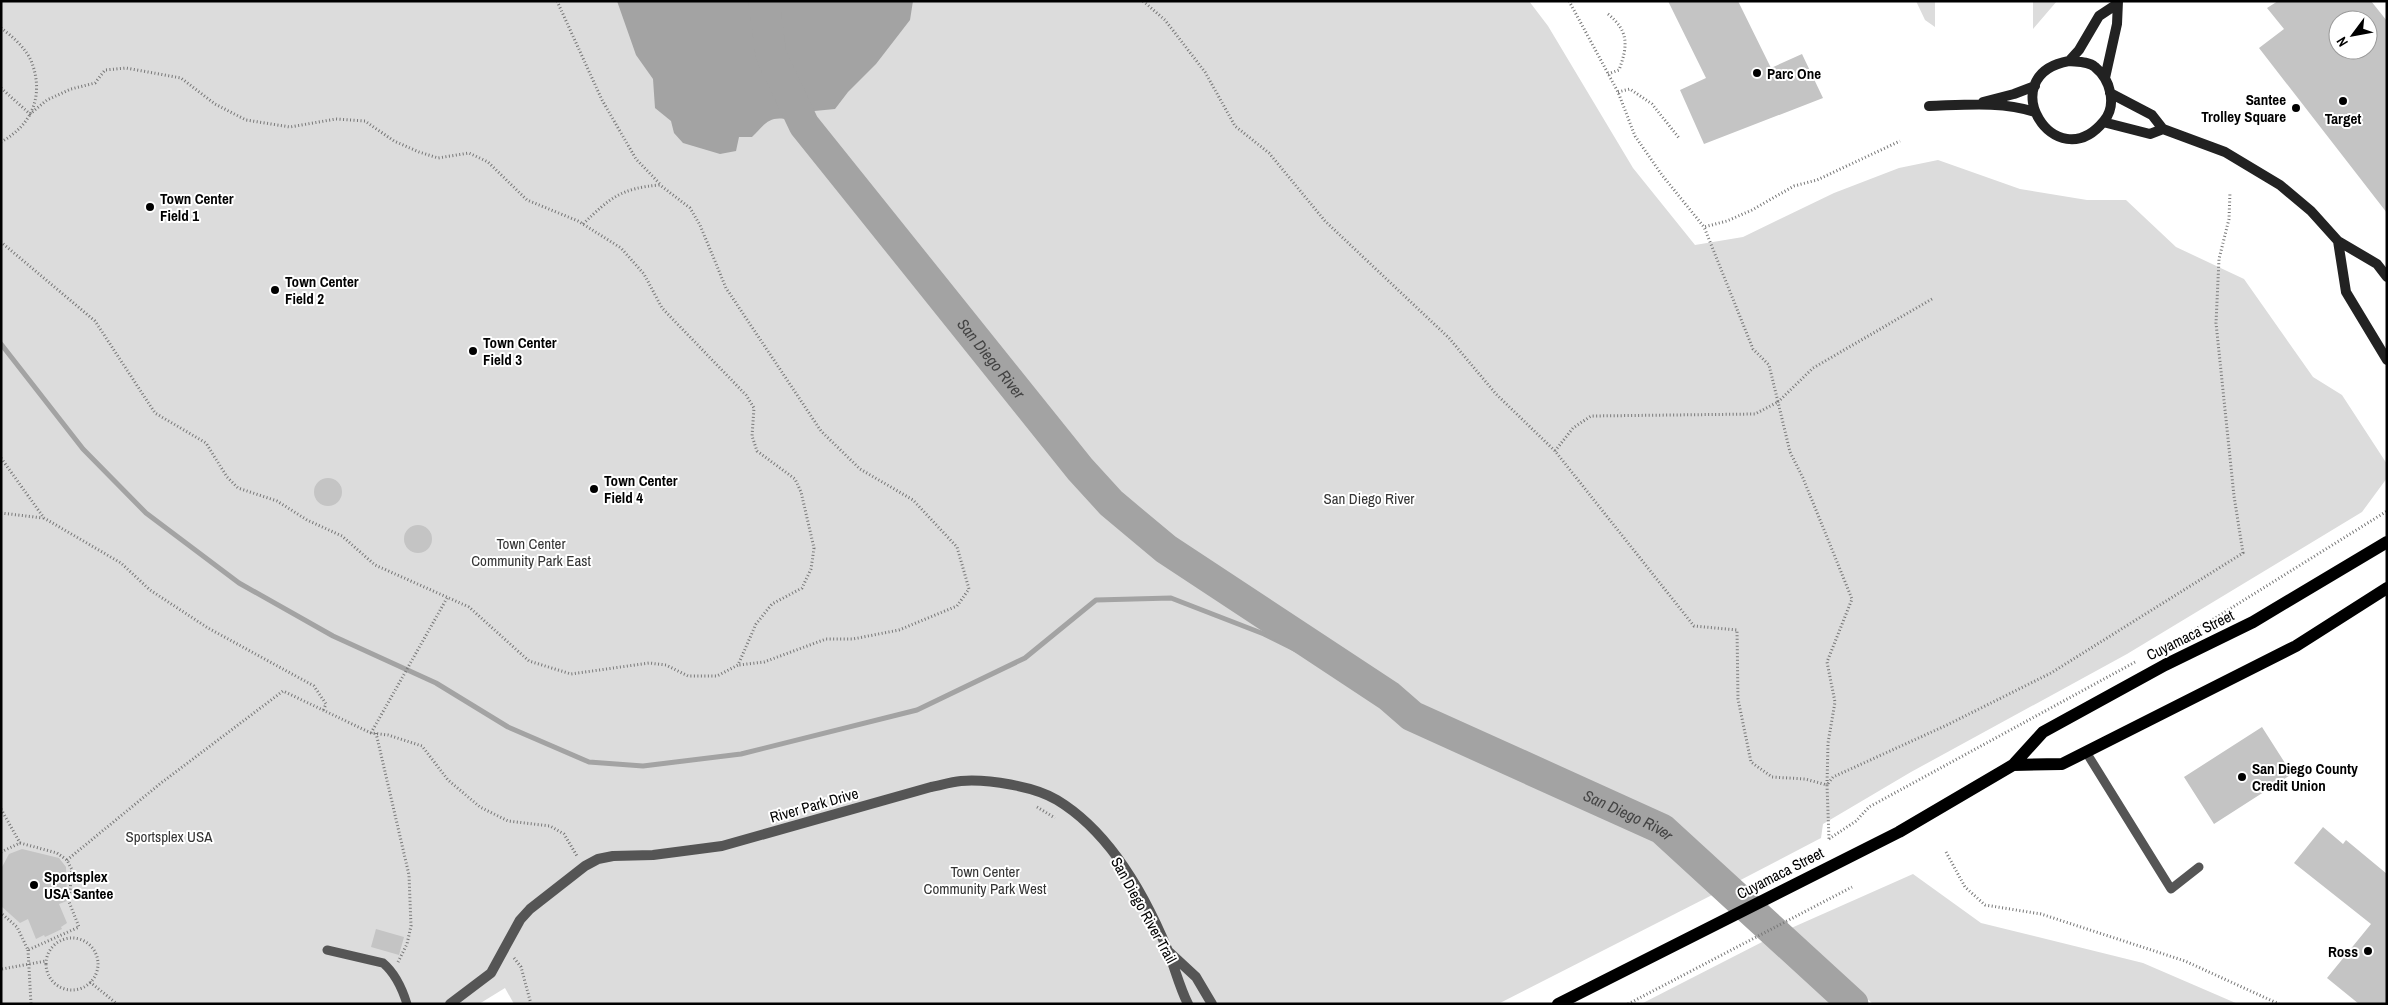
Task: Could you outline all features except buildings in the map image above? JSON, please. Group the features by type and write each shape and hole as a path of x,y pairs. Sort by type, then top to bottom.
{"main road":[{"path":"2069,61 2079,50 2098,16 2118,3"},
{"path":"2105,78 2117,24 2118,3"},
{"path":"2069,61 2086,63 2094,66 2105,78 2112,108 2103,122 2085,136 2067,138 2049,132 2042,125 2035,112 2033,97 2035,86 2043,73 2050,67 2069,61"},
{"path":"1975,104 2014,94 2035,86"},
{"path":"2110,93 2152,115 2163,128 2225,152 2280,185 2311,211 2338,241 2377,264 2387,277"},
{"path":"1929,106 1975,104 2015,106 2035,112"},
{"path":"2103,122 2150,134 2163,128"},
{"path":"2338,241 2346,292 2387,360"},
{"name":"Cuyamaca Street","path":"1558,1004 1899,832 2014,765 2043,732 2165,665 2253,622 2387,542"},
{"name":"Cuyamaca Street","path":"2014,765 2062,764 2296,646 2387,588"}],"street":[{"name":"River Park Drive","path":"450,1004 491,974 520,920 530,909 585,866 598,859 612,856 653,855 722,846 931,787 961,781 1004,784 1056,800 1078,816 1102,839 1127,873 1168,952 1179,988 1188,1004"},
{"name":"River Park Drive","path":"1168,952 1196,977 1212,1004"}],"lane":[{"path":"2086,752 2171,889 2200,867"},
{"path":"327,950 383,963 400,986 407,1004"}],"path":[{"path":"1,242 95,321 155,413 206,443 227,477 238,488 277,501 307,520 342,536 375,565 469,607 529,661 570,674 650,664 666,664 688,676 716,676 738,665 764,662 826,639 853,639 899,630 957,606 969,589 957,546 913,500 860,469 821,432 726,288 700,225 690,208 660,185 636,159 602,100 558,1"},
{"path":"1143,1 1165,20 1206,72 1235,126 1269,153 1325,221 1449,338 1496,394 1555,451 1694,626 1737,630 1738,699 1751,762 1772,777 1805,779 1827,785"},
{"path":"1569,1 1618,92 1636,136 1662,175 1704,227 1752,349 1769,365 1790,452 1852,599 1827,662 1835,702 1828,743 1829,839 1856,822 1869,807 2144,658"},
{"path":"1608,14 1619,23 1626,43 1619,70 1608,74"},
{"path":"1,28 14,38 32,62 38,94 30,114"},
{"path":"1,142 14,135 30,114 47,100 71,88 95,83 105,70 126,68 157,73 181,78 215,104 246,120 290,126 336,119 365,121 394,141 438,158 470,154 488,162 527,200 583,224 621,248 644,274 662,308 746,395 754,408 752,436 757,451 795,479 802,492 814,548 811,569 802,588 772,604 756,624 738,665"},
{"path":"1,88 30,114"},
{"path":"1618,92 1630,89 1652,104 1679,138"},
{"path":"1704,227 1752,210 1794,186 1816,180 1900,141"},
{"path":"583,224 608,200 636,187 660,185"},
{"path":"1827,785 1833,777 1947,725 2051,673 2243,553 2234,496 2216,323 2219,259 2228,219 2230,192"},
{"path":"1555,451 1574,428 1591,416 1755,414 1778,402 1813,368 1932,299"},
{"path":"1,458 44,518"},
{"path":"2152,653 2212,620 2387,510"},
{"path":"1,513 44,518 122,563 150,590 208,628 314,686 326,704 323,711"},
{"path":"371,733 379,715 447,598"},
{"path":"67,860 161,783 283,691 371,733 422,746 448,780 480,807 508,821 550,826 564,834 585,866"},
{"path":"376,733 409,875 412,926 407,944 392,974"},
{"path":"1036,807 1057,818"},
{"path":"1,808 20,843"},
{"path":"1,852 20,843 57,853 67,860 72,870 70,902 78,927 28,950"},
{"path":"1946,852 1965,887 1985,905 2041,914 2185,961 2279,1004"},
{"path":"1628,1004 1852,888"},
{"path":"1,913 18,927 28,950 31,1004"},
{"path":"59,936 62,940"},
{"path":"78,939 91,948 97,962 96,971 90,982 81,988 64,989 50,978 46,970 46,961 54,945 62,940 78,939"},
{"path":"503,953 517,960 521,967 531,1004"},
{"path":"2,969 46,961"},
{"path":"90,982 116,1003"}],"green space":[{"path":"1,1 1529,1 1548,26 1633,168 1695,245 1743,237 1834,193 1899,168 1938,160 2020,189 2087,200 2126,200 2176,247 2244,279 2313,377 2342,395 2387,464 2387,478 2362,512 2127,654 1911,772 1823,824 1821,838 1729,886 1726,884 1714,891 1716,893 1498,1004 514,1004 505,988 479,1004 1,1004"},
{"path":"1916,1 1935,1 1935,27 1925,20"},
{"path":"2033,1 2057,1 2033,29"},
{"path":"1913,874 1981,923 2143,963 2238,1004 1873,1004 1789,929"},
{"path":"1768,939 1839,1004 1641,1004"}],"shaded area":[{"path":"617,1 913,1 910,20 876,64 848,92 835,109 804,112 791,120 773,119 752,137 739,137 736,151 720,154 683,143 674,133 671,121 655,108 653,79 636,55"}],"waterway":[{"name":"San Diego River","path":"764,1 771,55 804,125 1080,469 1111,503 1166,549 1389,696 1412,716 1662,829 1853,1004"},
{"path":"1,344 83,449 146,513 239,583 333,636 436,683 508,727 589,762 643,766 741,754 917,710 1025,658 1096,600 1171,598 1264,634 1389,696"}],"place":[{"name":"Parc One","path":"1757,73"},
{"name":"Target","path":"2343,101"},
{"name":"Santee Trolley Square","path":"2296,108"},
{"name":"Town Center Field 1","path":"150,207"},
{"name":"Town Center Field 2","path":"275,290"},
{"name":"Town Center Field 3","path":"473,351"},
{"name":"Town Center Field 4","path":"594,489"},
{"name":"San Diego County Credit Union","path":"2242,777"},
{"name":"Sportsplex USA Santee","path":"34,885"},
{"name":"Ross","path":"2368,951"}],"park label":[{"name":"Town Center Community Park East","path":"531,552"},
{"name":"Sportsplex USA","path":"169,836"},
{"name":"Town Center Community Park West","path":"985,880"}]}
